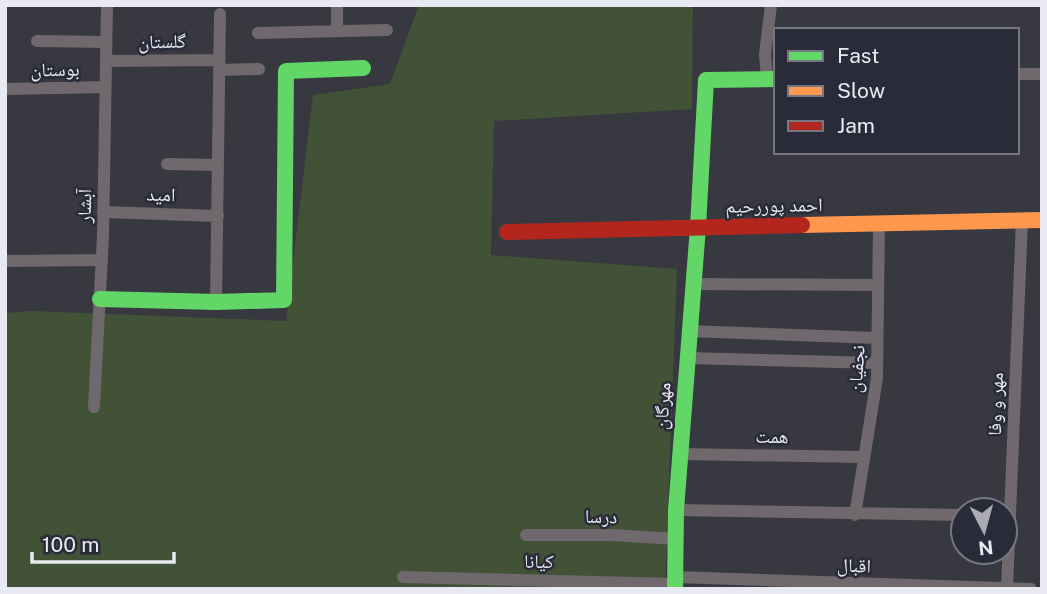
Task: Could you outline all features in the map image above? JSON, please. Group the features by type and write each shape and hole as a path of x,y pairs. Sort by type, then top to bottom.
{"street":[{"name":"آبشار","path":"94,407 102,260 107,5"},
{"path":"337,5 337,32"},
{"path":"771,5 765,54 771,79"},
{"path":"216,302 220,13"},
{"path":"258,33 387,30"},
{"path":"37,41 106,42"},
{"name":"گلستان","path":"106,61 259,69"},
{"path":"100,299 216,302 284,300 286,71 363,68"},
{"path":"1019,74 1042,74"},
{"name":"مهرگان","path":"675,583 676,510 698,227 706,80 771,79"},
{"name":"بوستان","path":"5,89 106,87"},
{"path":"167,164 218,165"},
{"name":"امید","path":"103,212 218,216"},
{"name":"مهر و وفا","path":"1008,496 1022,220"},
{"name":"احمد پوررحیم","path":"507,232 1042,220"},
{"name":"نجفیان","path":"855,515 877,378 879,223"},
{"path":"5,261 102,260"},
{"path":"692,284 878,285"},
{"path":"688,331 877,338"},
{"path":"687,358 877,363"},
{"name":"همت","path":"680,454 863,457"},
{"path":"676,510 949,516"},
{"name":"درسا","path":"526,535 611,535 676,539"},
{"name":"مهر و وفا","path":"1007,566 1007,588"},
{"name":"کیانا","path":"403,577 675,583"},
{"name":"اقبال","path":"675,583 1031,589"}],"green space":[{"path":"419,5 693,5 692,109 494,121 491,255 677,269 665,589 5,589 5,313 32,311 286,321 313,95 390,84"}],"traffic: fast":[{"path":"100,299 216,302 284,300 286,71 363,68"},
{"path":"675,589 676,510 698,227 706,80 774,79"}],"traffic: slow":[{"path":"802,225 1042,220"}],"traffic: jam":[{"path":"507,232 802,225"}]}
